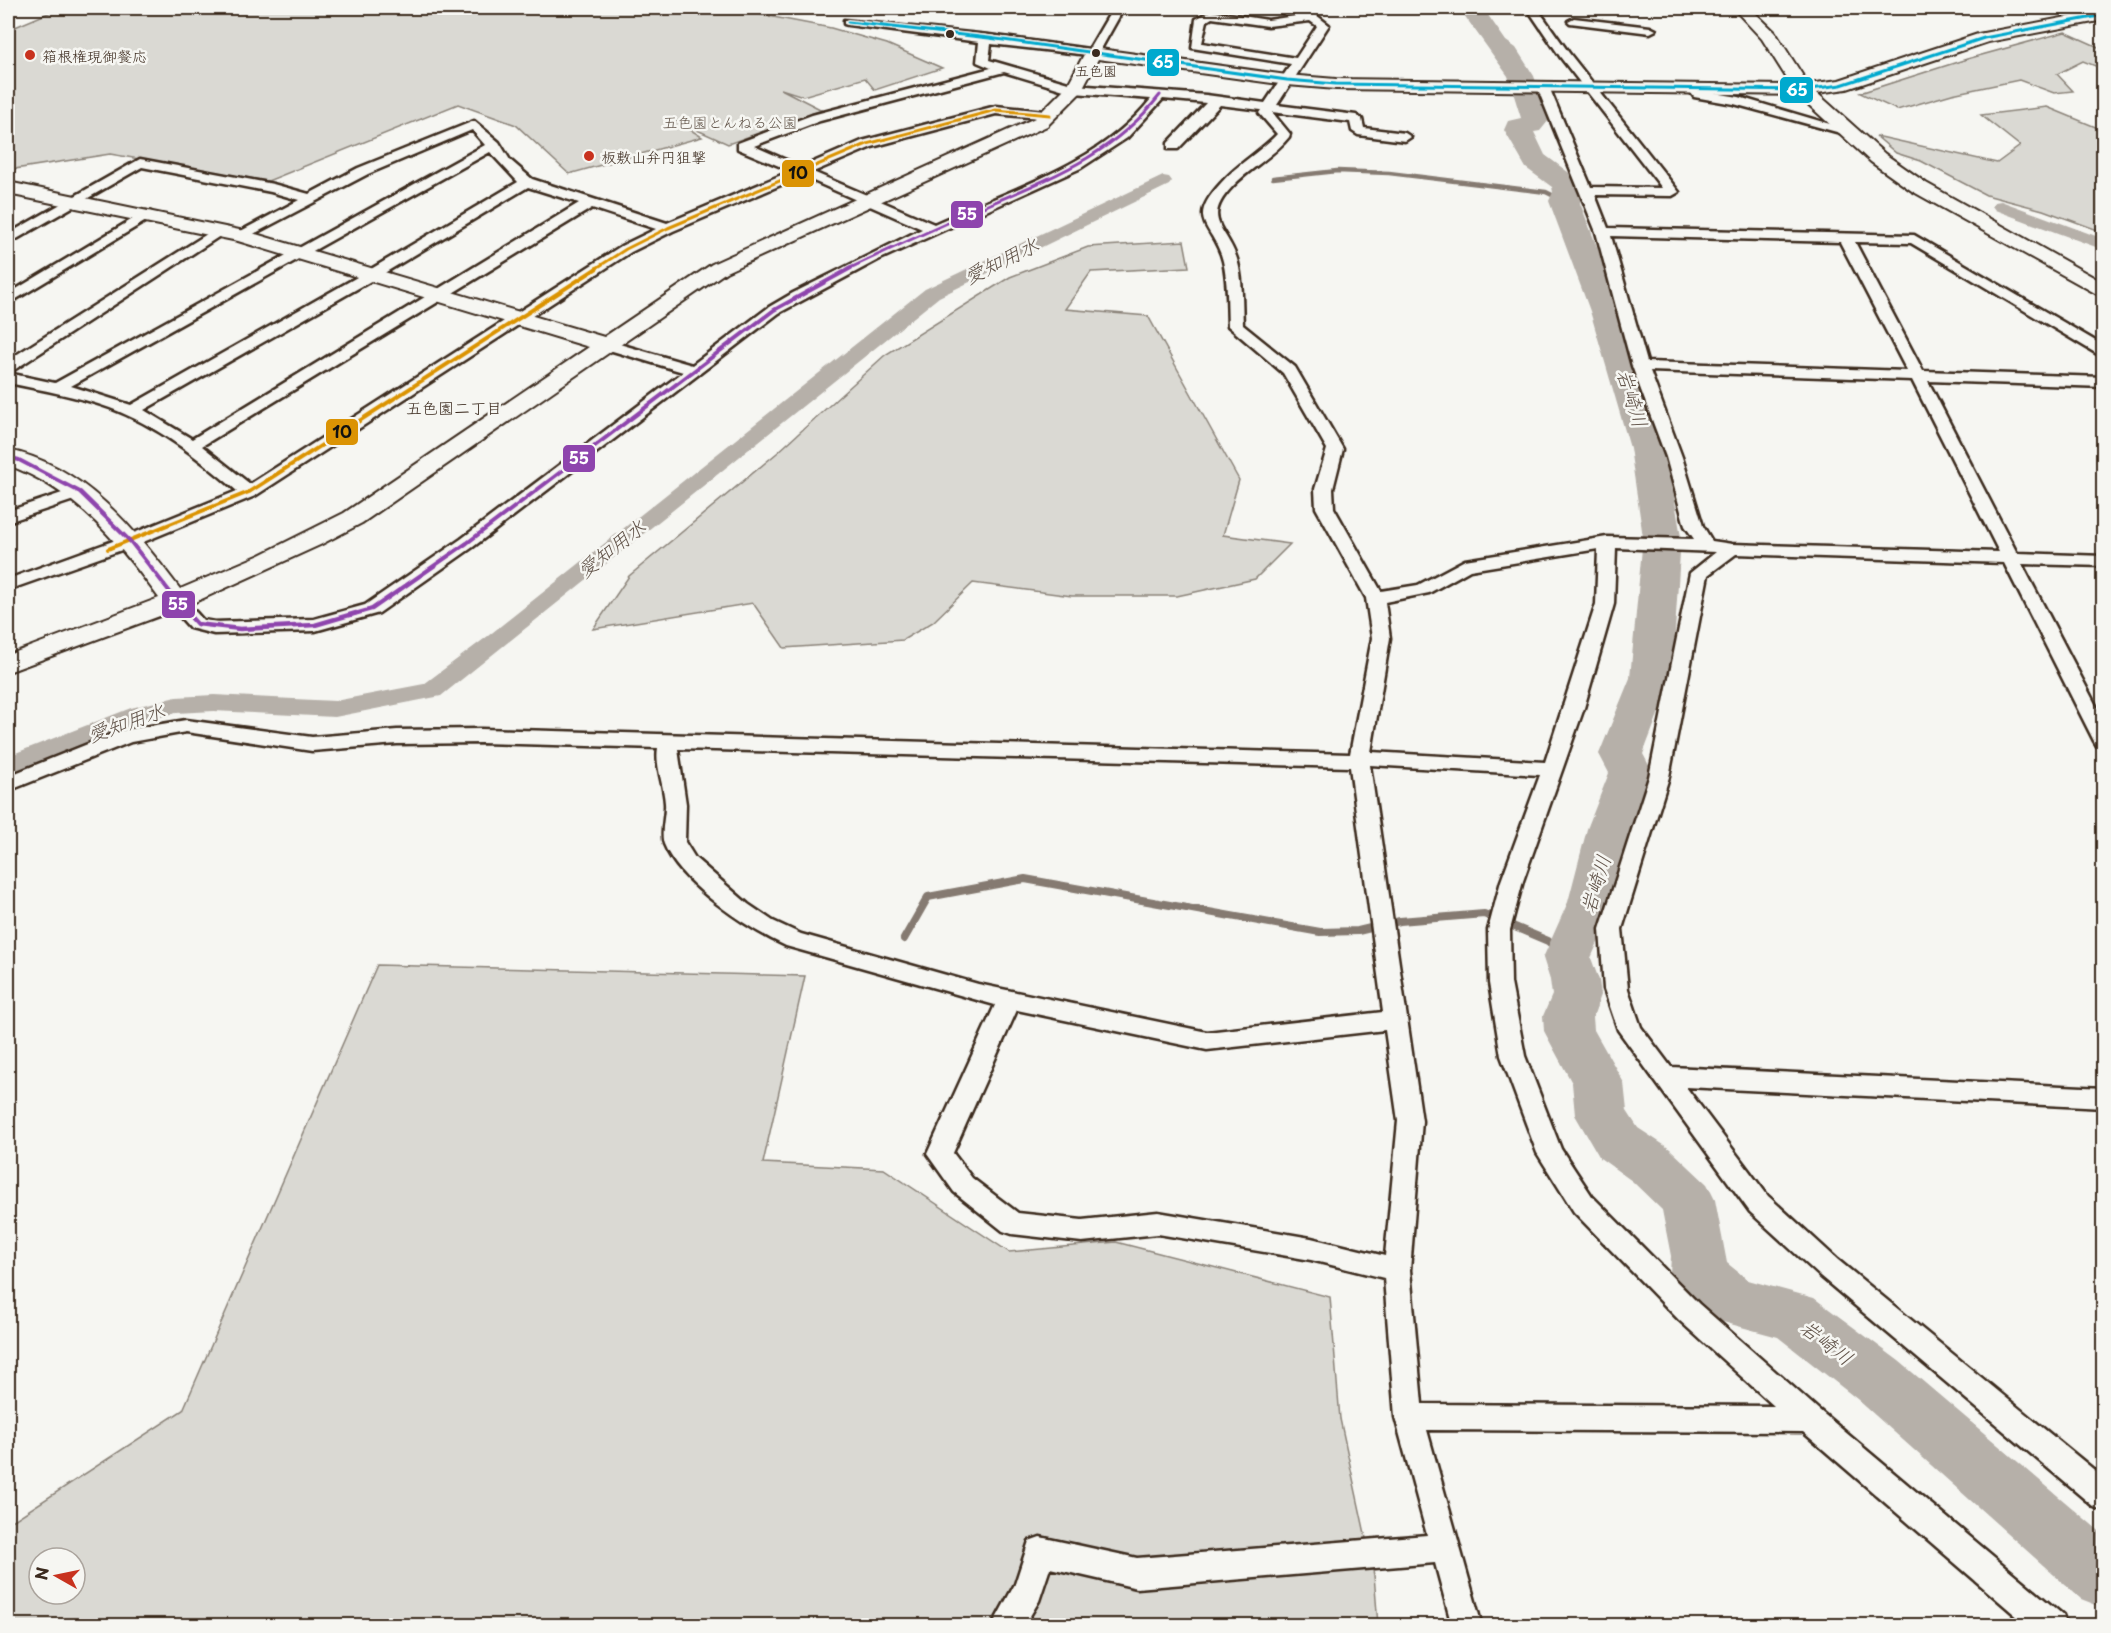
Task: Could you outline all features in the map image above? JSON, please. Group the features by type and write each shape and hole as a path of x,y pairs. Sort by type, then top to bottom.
{"street":[{"path":"8,664 175,601 288,552 353,518 604,344 719,268 1035,124 1050,115 1074,89 1118,8"},
{"path":"1300,8 1323,25 1301,62 1265,113 1284,134 1283,137 1233,177 1216,197 1209,210 1209,218 1229,257 1236,326 1289,370 1335,449 1324,489 1326,508 1375,598 1381,638 1359,761 1410,1120 1397,1270 1410,1417 1467,1626"},
{"path":"1532,8 1564,32 1593,88 1672,192 1585,190"},
{"path":"1741,8 1769,36 1803,90 1844,130 1919,187 2103,292"},
{"path":"1564,32 1575,9"},
{"path":"1301,62 1196,46 1202,19 1210,14 1268,23 1312,17"},
{"path":"848,22 988,38 1287,80 1336,84 1803,90 1841,85 1984,38 2103,15"},
{"path":"1564,32 1650,30"},
{"path":"988,38 985,42 983,62 1074,89 1269,106 1356,119 1358,130 1405,137"},
{"path":"934,229 743,146 816,118 1001,69"},
{"path":"1541,87 1603,232 1640,366 1674,457 1701,545"},
{"path":"1694,89 1698,94 1735,100 1844,130"},
{"path":"8,457 19,460 80,492 130,540 175,601 197,624 214,628 315,625 372,609 467,543 774,310 804,291 1083,161 1115,143 1146,117 1160,95"},
{"path":"1173,146 1216,101"},
{"path":"8,585 130,540 249,492 626,249 668,228 867,144 996,110 1050,115"},
{"path":"242,236 363,171 474,125 494,145 510,170 527,182 588,204 668,228"},
{"path":"57,388 494,145"},
{"path":"8,240 140,163 273,188 311,199"},
{"path":"131,411 371,275 527,182"},
{"path":"8,189 242,236 694,370"},
{"path":"193,446 588,204"},
{"path":"8,300 146,215"},
{"path":"8,367 218,231"},
{"path":"1603,232 1914,239 2103,353"},
{"path":"1846,239 1919,376 2008,557 2103,741"},
{"path":"1640,366 2103,382"},
{"path":"8,378 57,388 131,411 193,446 249,492"},
{"path":"8,517 80,492"},
{"path":"1375,598 1423,589 1465,565 1607,542 1701,545 1732,549 2103,561"},
{"path":"1607,542 1605,604 1553,769 1512,881 1499,930 1500,983 1513,1056 1550,1153 1583,1204 1689,1312 1809,1419 2052,1626"},
{"path":"1732,549 1699,573 1659,777 1611,929 1616,989 1630,1030 1759,1204 1829,1268 2103,1497"},
{"path":"8,784 127,736 186,726 220,729 256,738 312,744 397,737 482,736 1359,761 1388,758 1553,769"},
{"path":"669,741 667,752 676,804 674,842 687,863 740,910 765,927 794,940 978,993 1207,1041 1395,1020"},
{"path":"1010,999 940,1154 963,1185 1012,1223 1082,1231 1158,1223 1311,1249 1397,1270"},
{"path":"1663,1076 2103,1098"},
{"path":"1410,1417 1809,1419"},
{"path":"1007,1626 1028,1590 1040,1551 1137,1573 1447,1548"}],"green space":[{"name":"五色園とんねる公園","path":"60,8 738,8 747,12 831,28 887,44 942,68 875,90 865,78 803,96 781,89 822,110 728,144 675,120 702,137 569,174 516,125 458,104 268,181 110,154 8,170 8,30"},
{"path":"2065,32 2103,49 2103,69 2083,61 2057,74 2073,91 2054,93 2019,80 1952,94 1897,110 1860,93 1967,59"},
{"path":"2047,107 2103,130 2103,232 2043,210 1986,195 1921,161 1896,153 1876,136 1997,163 2020,146 1981,115"},
{"path":"1184,241 1189,267 1091,272 1065,309 1148,316 1239,480 1223,535 1290,544 1255,579 1177,596 1072,596 973,583 933,622 903,640 784,648 753,603 593,629 629,576 777,453 885,355 1010,277 1088,247"},
{"path":"377,965 805,976 763,1163 884,1169 1009,1252 1116,1242 1330,1297 1340,1419 1374,1575 1378,1625 8,1625 8,1520 14,1520 183,1410"}],"waterway":[{"name":"岩崎川","path":"1471,8 1497,46 1507,53 1521,76 1535,120 1530,125 1518,127 1518,130 1536,162 1566,186 1568,199 1564,201 1606,311 1648,448 1662,537 1651,678 1621,754 1631,773 1610,829 1592,902 1567,958 1576,988 1575,1002 1568,1016 1569,1031 1598,1083 1601,1115 1619,1143 1651,1165 1688,1200 1699,1256 1698,1273 1732,1301 1794,1316 1878,1380 2104,1577"},
{"path":"1273,178 1337,171 1389,173 1546,192 1564,201"},
{"name":"愛知用水","path":"8,766 140,714 176,705 214,703 335,709 432,690 497,641 932,293 1163,181"},
{"name":"愛知用水","path":"2001,206 2104,245"},
{"path":"904,939 928,897 1025,879 1320,932 1358,931 1400,921 1484,914 1548,941 1567,958"}],"transit line":[{"name":"65","path":"848,22 989,38 1287,80 1336,84 1803,90 1841,85 1984,38 2104,15"},
{"name":"55","path":"8,457 19,460 80,492 130,541 175,601 197,624 214,628 240,629 315,625 372,609 467,543 774,310 872,257 1076,165 1123,135 1143,117 1160,95"},
{"name":"10","path":"108,549 249,492 626,249 668,228 867,144 996,110 1050,115"}],"place":[{"name":"五色園","path":"1096,53"},
{"name":"箱根権現御餐応","path":"30,55"},
{"name":"板敷山弁円狙撃","path":"589,156"}],"district":[{"name":"五色園二丁目","path":"454,407"}]}
